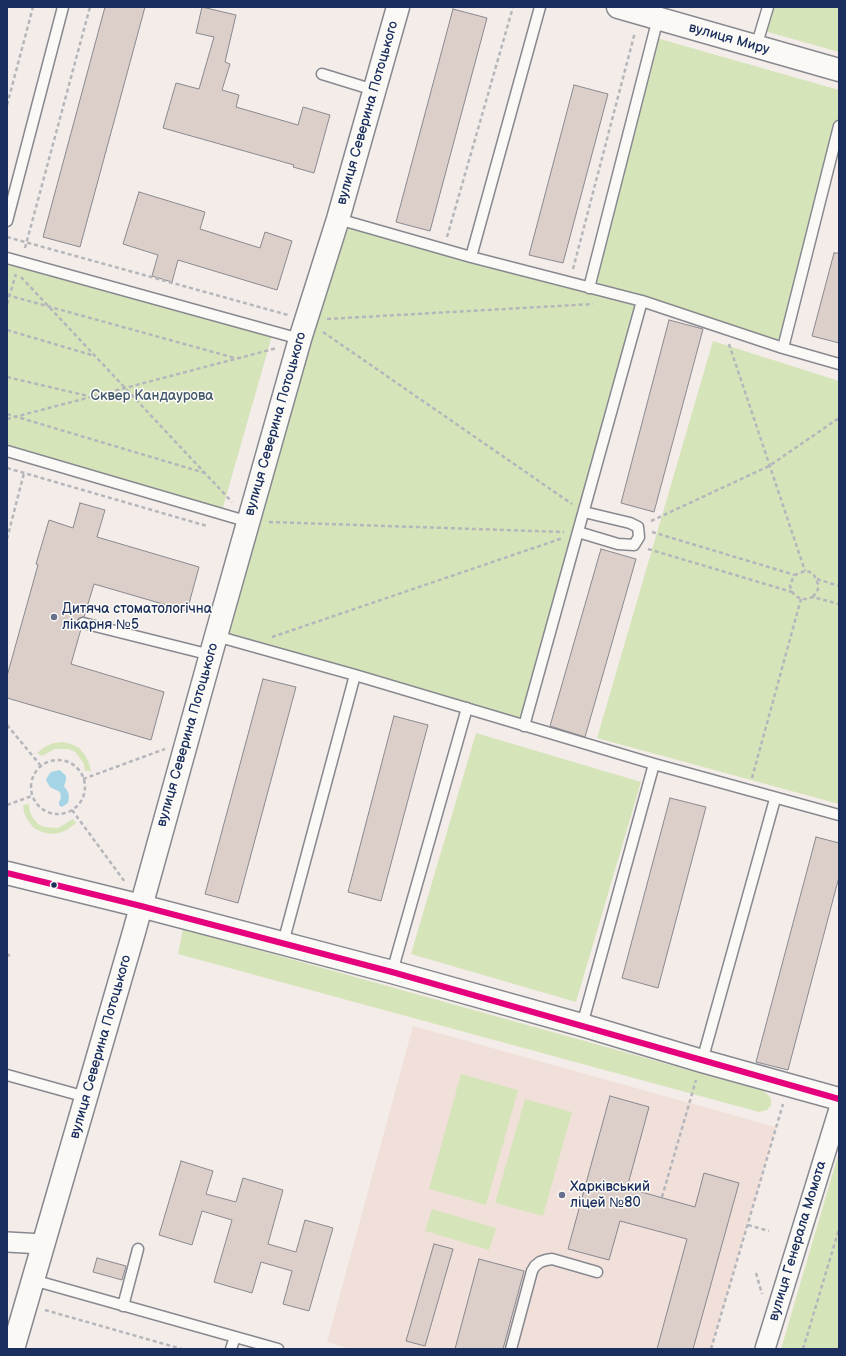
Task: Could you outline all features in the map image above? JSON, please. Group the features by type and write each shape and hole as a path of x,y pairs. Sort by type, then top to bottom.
{"street":[{"name":"вулиця Северина Потоцького","path":"13,1349 141,906 213,646 242,514 296,335 338,219 398,7"},
{"name":"вулиця Миру","path":"618,7 839,70"},
{"path":"7,873 283,943 582,1025 700,1067 839,1099"},
{"name":"вулиця Генерала Момота","path":"765,1349 839,1109"},
{"path":"7,1242 43,1244"}],"lane":[{"path":"7,221 63,7"},
{"path":"471,257 540,7"},
{"path":"756,47 768,7"},
{"path":"589,288 658,18"},
{"path":"322,74 374,90"},
{"path":"783,348 839,126"},
{"path":"338,219 471,257 642,301 783,348 839,364"},
{"path":"7,258 296,335"},
{"path":"524,726 642,301"},
{"path":"7,451 242,514"},
{"path":"578,532 618,544 634,545 639,537 638,527 630,523 584,512"},
{"path":"83,623 213,646 248,645 355,675 654,764 839,816"},
{"path":"283,943 355,675"},
{"path":"392,972 467,708"},
{"path":"582,1025 654,764"},
{"path":"700,1067 775,799"},
{"path":"7,1075 86,1097"},
{"path":"124,1306 138,1249"},
{"path":"511,1349 532,1271 535,1266 540,1262 552,1259 597,1272"},
{"path":"33,1280 278,1349"},
{"path":"232,1349 234,1337"}],"path":[{"path":"7,105 33,7"},
{"path":"20,262 90,7"},
{"path":"444,249 513,7"},
{"path":"569,283 636,32"},
{"path":"7,237 26,242 296,335 584,512"},
{"path":"7,304 8,295 17,273 242,514 578,532"},
{"path":"8,295 236,358"},
{"path":"7,419 236,358 296,335 594,304"},
{"path":"724,328 805,572"},
{"path":"7,330 96,356"},
{"path":"7,377 90,397"},
{"path":"7,414 205,473"},
{"path":"638,527 770,466 839,418"},
{"path":"7,539 29,457"},
{"path":"7,468 212,528"},
{"path":"638,527 795,575 810,572 817,579 839,586"},
{"path":"248,645 578,532"},
{"path":"634,545 792,592"},
{"path":"795,575 790,586 792,592 796,596 801,599 813,597 839,604"},
{"path":"813,597 818,589 817,579"},
{"path":"748,791 801,599"},
{"path":"7,725 41,766"},
{"path":"83,778 167,748"},
{"path":"57,760 66,761 76,768 83,778 85,788 79,804 72,810 65,813 49,813 36,803 32,796 32,780 36,772 41,766 49,762 57,760"},
{"path":"7,805 32,796"},
{"path":"72,810 128,885"},
{"path":"7,954 9,955 7,960"},
{"path":"662,1197 700,1067"},
{"path":"711,1349 785,1097"},
{"path":"748,1225 768,1231"},
{"path":"803,1349 839,1229"},
{"path":"43,1309 182,1349"}],"shaded area":[{"name":"Харківський ліцей №80","path":"413,1026 776,1127 711,1349 351,1349 327,1342"}],"green space":[{"path":"768,7 839,7 839,52 761,30"},
{"path":"653,37 839,90 839,126 783,348 642,301 524,726 225,639 317,319 350,223 589,287"},
{"name":"Сквер Кандаурова","path":"7,258 273,332 221,514 7,451"},
{"path":"713,341 839,381 839,804 597,738"},
{"path":"476,733 641,782 576,1002 411,954"},
{"path":"63,742 79,748 85,755 91,771 85,771 84,764 80,758 75,752 69,749 55,749 42,756 37,753 46,746"},
{"path":"29,804 30,812 33,818 38,824 44,827 58,828 73,819 76,823 67,830 59,833 50,834 42,832 34,828 24,813 23,805"},
{"path":"183,929 764,1091 771,1098 771,1105 767,1110 759,1112 178,954"},
{"path":"461,1074 518,1090 486,1205 429,1189"},
{"path":"525,1099 572,1112 543,1216 495,1203"},
{"path":"839,1152 839,1349 781,1349"},
{"path":"432,1209 496,1228 489,1250 425,1231"}],"water":[{"path":"60,770 66,776 64,786 69,797 68,803 62,807 59,805 61,798 60,792 50,787 46,780 51,772"}],"building":[{"path":"105,7 145,7 80,247 43,237"},
{"path":"202,7 236,15 225,62 230,64 222,90 239,95 236,107 298,125 303,107 330,115 314,173 293,167 294,165 163,128 176,83 199,89 214,37 196,33"},
{"path":"453,9 487,18 430,231 396,222"},
{"path":"574,85 608,94 563,263 529,255"},
{"path":"139,192 205,212 200,229 260,248 265,232 292,241 277,290 178,260 172,282 152,276 158,255 123,244"},
{"path":"834,253 839,253 839,343 812,336"},
{"path":"669,320 703,329 654,512 621,503"},
{"name":"Дитяча стоматологiчна лiкарня №5","path":"80,503 105,510 97,537 199,567 187,611 94,584 84,617 79,618 77,621 77,625 81,629 71,664 164,692 151,740 7,698 7,676 49,520 73,528"},
{"path":"601,549 636,559 585,737 550,726"},
{"path":"263,679 296,687 238,903 205,894"},
{"path":"394,716 428,725 381,901 348,892"},
{"path":"670,798 706,807 658,988 622,978"},
{"path":"816,837 839,843 839,877 788,1070 756,1062"},
{"path":"610,1096 649,1107 627,1188 695,1207 704,1173 739,1183 693,1349 657,1349 687,1239 620,1221 609,1260 568,1249"},
{"path":"181,1161 213,1171 206,1194 236,1202 243,1178 283,1190 268,1244 296,1252 305,1220 333,1228 309,1311 283,1304 292,1271 261,1262 252,1293 214,1282 232,1220 202,1211 192,1245 159,1235"},
{"path":"434,1244 453,1249 425,1346 406,1341"},
{"path":"97,1258 126,1266 122,1280 93,1272"},
{"path":"479,1259 524,1271 503,1349 455,1349"}],"transit line":[{"path":"7,873 141,906 392,972 839,1099"}],"place":[{"name":"Дитяча стоматологiчна лiкарня №5","path":"54,617"},
{"name":"Харківський ліцей №80","path":"562,1195"}]}
